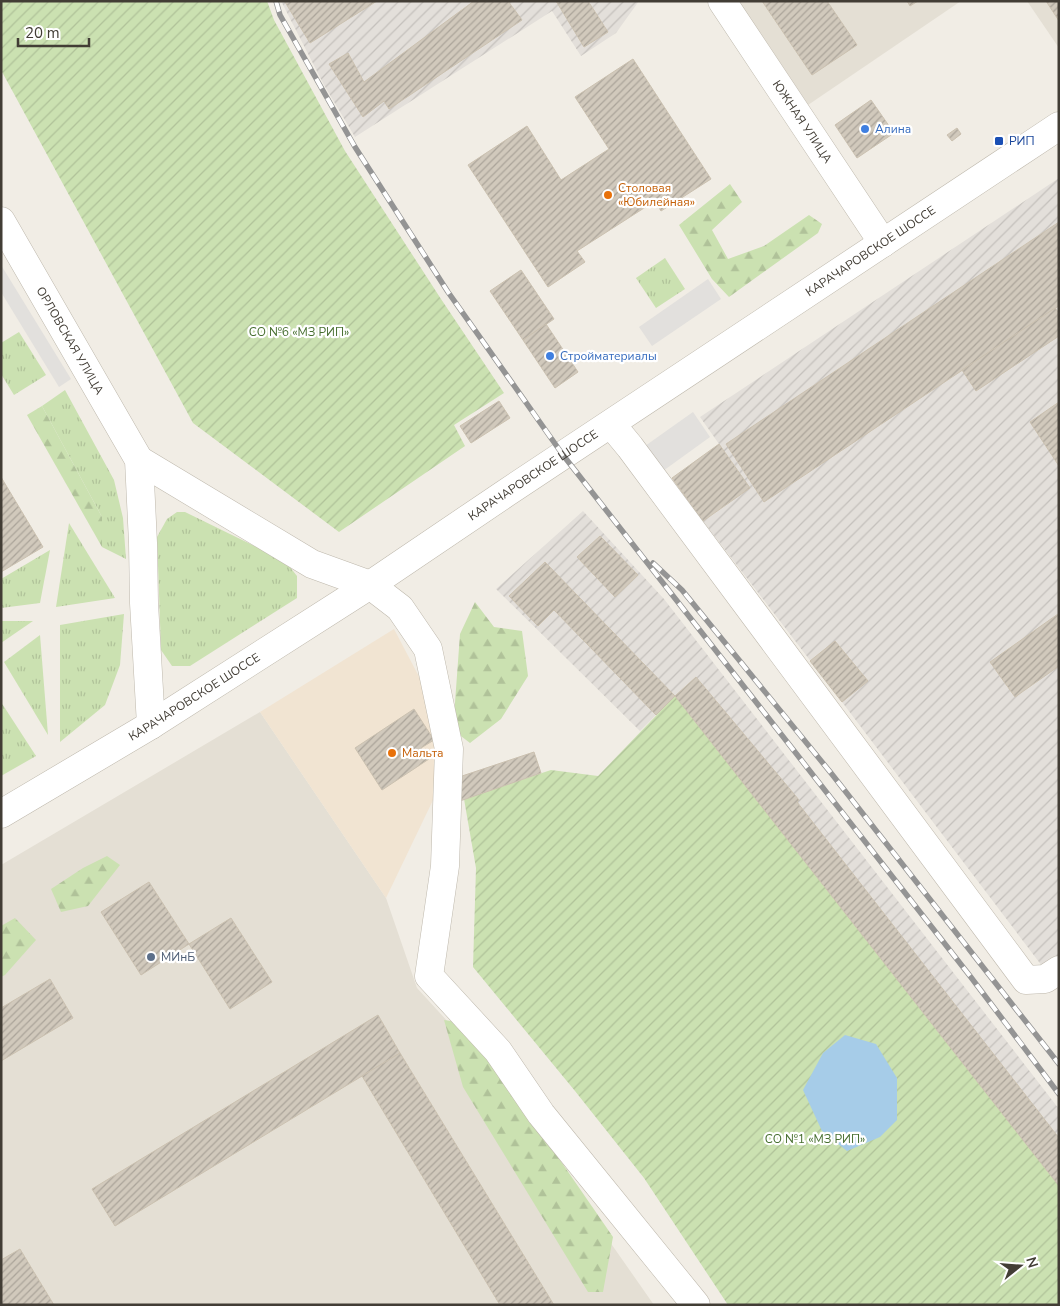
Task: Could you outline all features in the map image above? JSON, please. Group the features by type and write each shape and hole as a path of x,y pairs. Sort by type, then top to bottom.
{"street":[{"name":"ЮЖНАЯ УЛИЦА","path":"722,1 882,243"},
{"name":"КАРАЧАРОВСКОЕ ШОССЕ","path":"1,814 151,725 370,585 1059,126"},
{"name":"ОРЛОВСКАЯ УЛИЦА","path":"5,236 139,460 312,564 370,585 400,608 428,648 449,749 445,866 429,976 498,1051 542,1114 696,1305"},
{"path":"611,424 1026,980 1045,978 1059,970"},
{"name":"ОРЛОВСКАЯ УЛИЦА","path":"139,460 151,725"}],"shaded area":[{"path":"281,1 639,1 616,33 581,56 552,11 355,137 324,85"},
{"path":"738,1 961,1 808,105"},
{"path":"1027,1 1059,1 1059,48"},
{"path":"1059,178 1059,990 703,521 750,488 700,417"},
{"path":"1,265 71,379 59,387 1,292"},
{"path":"708,279 721,299 652,346 639,327"},
{"path":"693,412 710,437 656,476 638,451"},
{"path":"583,511 664,599 1059,1109 1059,1186 675,696 640,731 496,589"},
{"path":"394,629 426,690 446,773 386,898 260,712"},
{"path":"260,712 386,898 417,988 482,1059 654,1305 1,1305 1,865"}],"green space":[{"name":"СО №6 «МЗ РИП»","path":"1,1 267,1 274,20 345,151 504,393 454,425 465,446 339,532 193,423 1,70"},
{"path":"730,184 742,202 712,230 728,259 764,246 809,215 822,224 818,233 729,297 712,279 679,225"},
{"path":"665,258 685,289 656,308 636,278"},
{"path":"19,332 46,375 14,395 1,374 1,343"},
{"path":"65,390 114,480 123,518 126,559 102,547 102,517 42,406"},
{"path":"42,406 102,517 102,547 27,415"},
{"path":"177,512 185,512 285,561 297,576 297,598 190,666 172,666 161,650 157,537 167,519"},
{"path":"69,523 115,598 56,607"},
{"path":"50,550 40,603 1,608 1,579"},
{"path":"475,602 494,627 522,631 528,676 501,719 470,743 453,730 460,634"},
{"path":"124,614 120,665 105,705 60,742 60,625"},
{"path":"1,621 33,621 1,643"},
{"path":"40,635 48,735 4,662"},
{"name":"СО №1 «МЗ РИП»","path":"675,696 1059,1186 1059,1305 728,1305 644,1178 473,967 476,868 464,799 551,770 598,776"},
{"path":"1,702 36,756 1,776"},
{"path":"107,856 120,865 88,906 61,912 51,889 83,868"},
{"path":"15,918 36,940 5,975 1,977 1,926"},
{"path":"444,1020 458,1022 489,1057 613,1237 603,1292 588,1292 463,1087"}],"water":[{"path":"845,1035 876,1044 897,1078 897,1120 880,1137 847,1151 822,1131 803,1090 823,1053"}],"building":[{"path":"285,1 377,1 310,43"},
{"path":"474,1 508,1 522,20 389,109 384,101 363,117 329,64 348,53 364,82"},
{"path":"556,1 588,1 608,32 584,47"},
{"path":"762,1 827,1 857,45 812,75"},
{"path":"907,1 918,1 910,6"},
{"path":"1046,1 1059,1 1059,21"},
{"path":"633,59 711,179 661,211 655,201 577,251 585,262 548,287 468,165 527,126 561,180 609,149 575,97"},
{"name":"Алина","path":"871,100 894,133 857,158 835,125"},
{"path":"957,128 961,134 952,141 947,135"},
{"path":"1059,222 1059,306 764,502 726,444"},
{"path":"521,270 554,319 523,340 490,291"},
{"path":"1055,308 1059,313 1059,336 976,391 962,370"},
{"name":"Стройматериалы","path":"546,324 578,372 555,388 523,340"},
{"path":"499,401 510,418 471,443 460,426"},
{"path":"1059,402 1059,466 1030,422"},
{"path":"719,444 750,488 703,521 672,478"},
{"path":"1,477 43,547 1,572"},
{"path":"600,536 638,575 615,597 577,557"},
{"path":"545,562 675,696 656,715 554,610 538,626 509,596"},
{"path":"1058,614 1059,666 1015,697 990,662"},
{"path":"835,641 868,681 842,702 810,661"},
{"path":"696,677 799,800 797,802 1059,1138 1059,1186 675,696"},
{"name":"Мальта","path":"414,709 434,740 421,748 429,759 382,790 355,748"},
{"path":"534,752 541,773 457,802 450,780"},
{"path":"149,882 189,944 141,975 101,912"},
{"path":"231,918 272,982 230,1009 189,944"},
{"path":"50,979 73,1018 1,1061 1,1008"},
{"path":"378,1015 400,1053 115,1226 92,1189"},
{"path":"400,1053 554,1305 500,1305 362,1076"},
{"path":"20,1249 54,1305 1,1305 1,1260"}],"railway":[{"path":"276,1 280,15 355,147 448,292 563,455 970,976 1059,1094"},
{"path":"653,563 682,590 831,773 1059,1064"}],"place":[{"name":"Алина","path":"865,129"},
{"name":"РИП","path":"999,141"},
{"name":"Столовая «Юбилейная»","path":"608,195"},
{"name":"Стройматериалы","path":"550,356"},
{"name":"Мальта","path":"392,753"},
{"name":"МИнБ","path":"151,957"}]}
